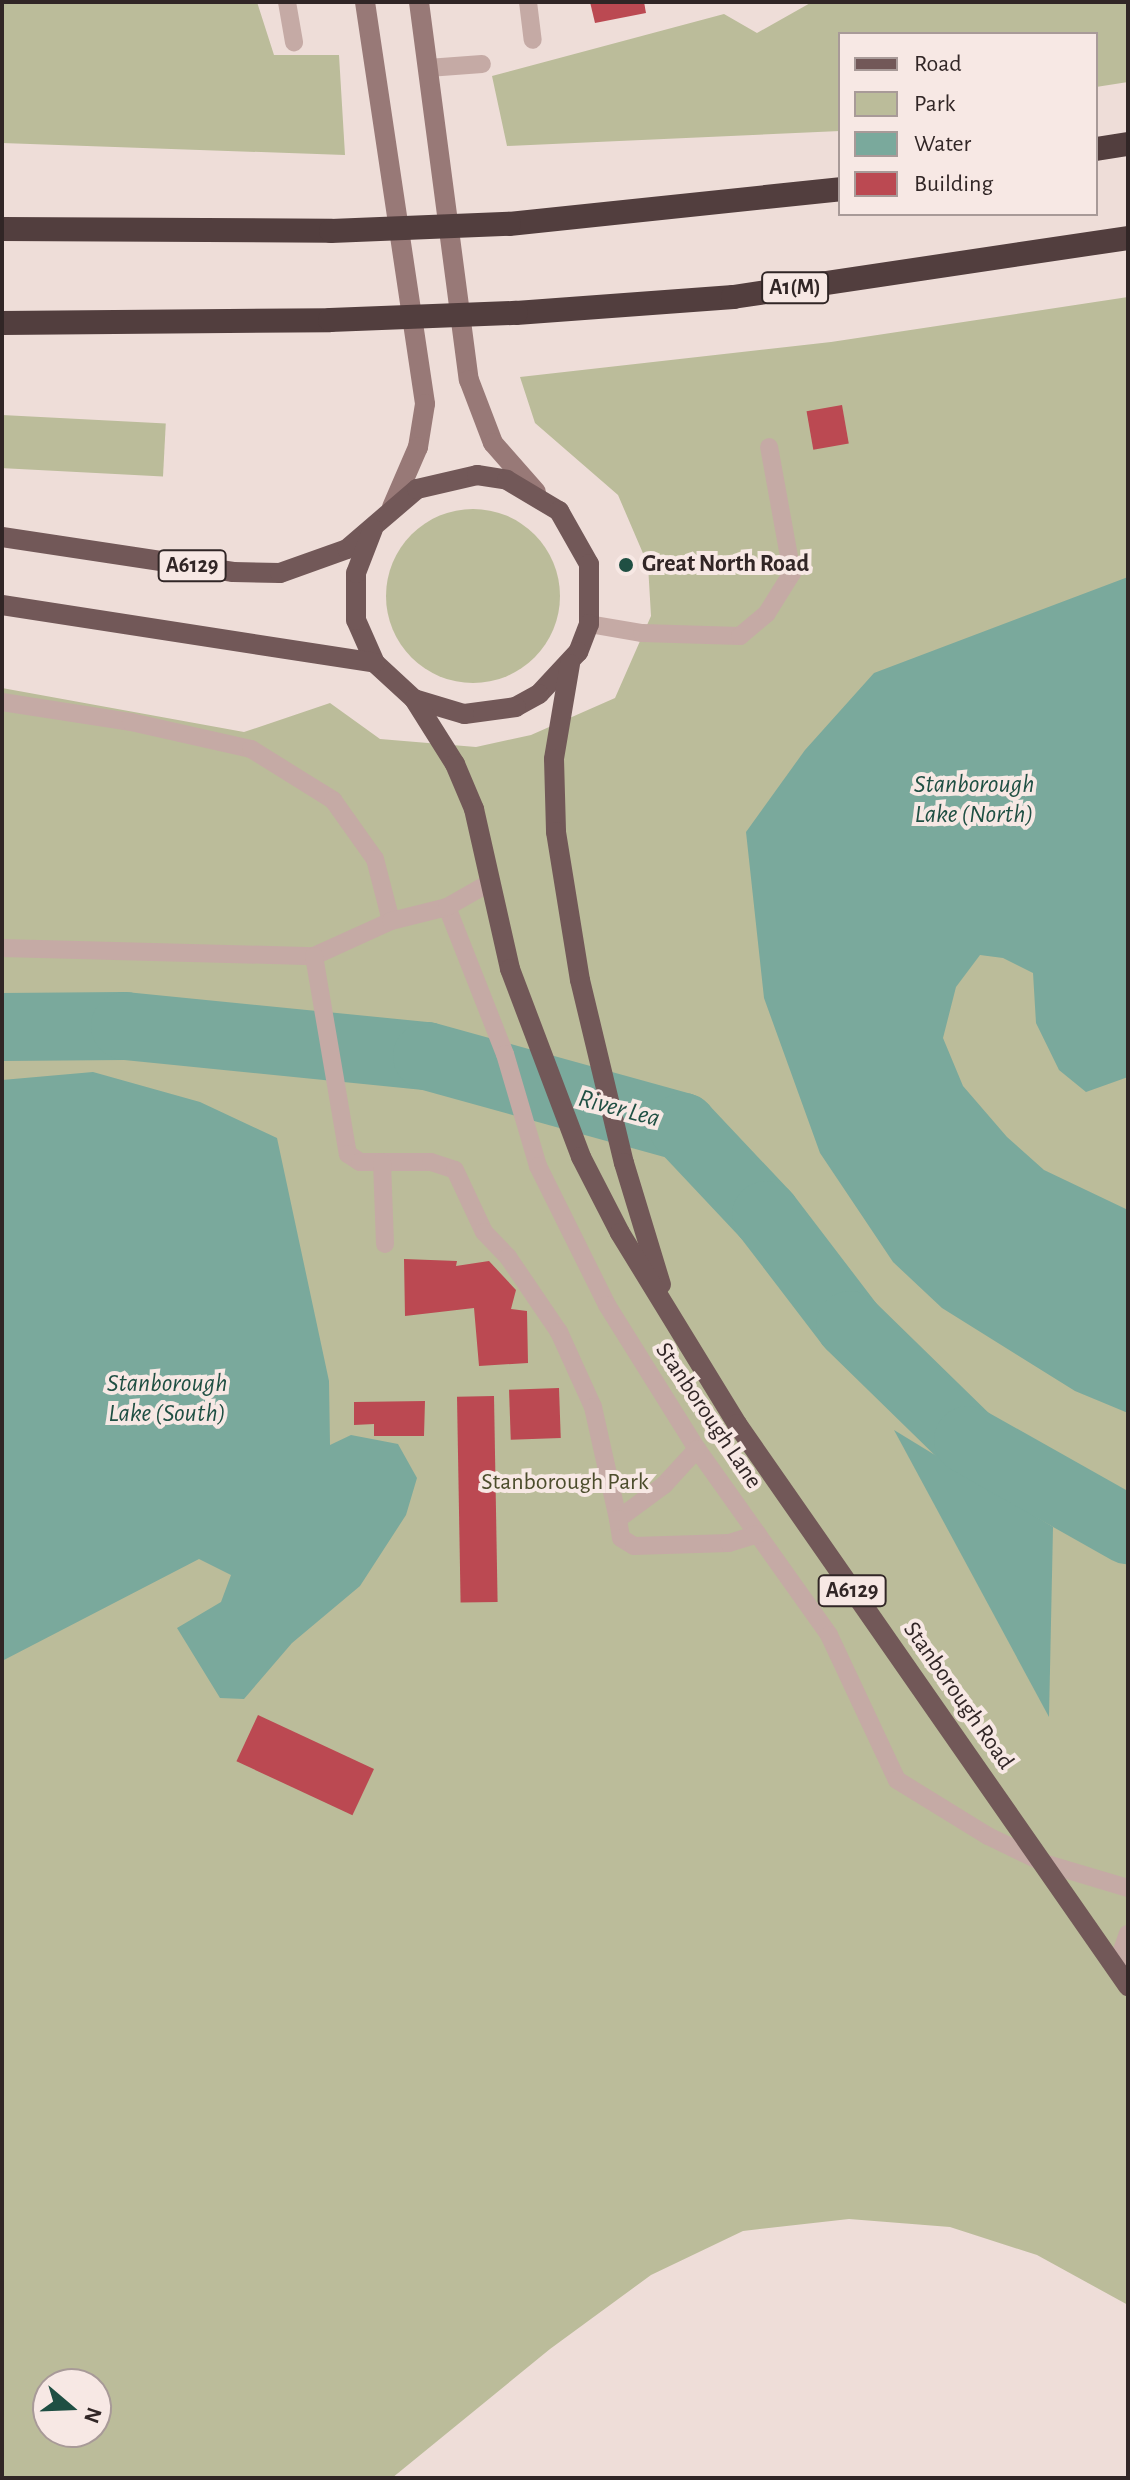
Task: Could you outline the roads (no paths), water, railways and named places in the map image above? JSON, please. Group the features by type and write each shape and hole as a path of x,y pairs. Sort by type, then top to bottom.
{"highway":[{"path":"1098,149 1128,144"},
{"path":"2,229 331,231 509,224 838,189"},
{"name":"A1(M)","path":"2,323 330,320 516,313 733,297 1128,238"}],"main road":[{"path":"365,2 425,404 418,447 392,507 373,529 356,573 356,620 375,663 414,699 464,714 490,713 539,694 570,664 589,624 589,564 559,511 536,492 493,443 469,380 419,2"},
{"path":"392,507 432,484 477,475 507,480 536,492"},
{"name":"A6129","path":"2,537 233,572 280,573 347,549 373,529"},
{"path":"2,605 375,663"},
{"name":"A6129","path":"570,664 554,759 556,832 580,980 624,1163 670,1313"},
{"name":"A6129","path":"414,699 455,764 474,809 510,969 581,1157 670,1313"},
{"name":"Stanborough Road","path":"670,1313 746,1437 1128,1986"}],"lane":[{"path":"287,2 294,42"},
{"path":"528,2 533,40"},
{"path":"428,68 482,64"},
{"path":"589,624 642,633 740,636 767,613 792,573 769,447"},
{"path":"2,702 131,722 251,749 333,800 375,859 391,921"},
{"path":"2,948 314,956 391,921 447,907 489,883"},
{"name":"Stanborough Lane","path":"447,907 505,1054 538,1166 607,1305 697,1449 829,1635 897,1780 988,1836 1044,1863 1128,1888"},
{"path":"314,956 348,1154 360,1162 431,1162 455,1170 466,1186 484,1232 508,1257 559,1332 593,1407 621,1538 634,1546 729,1543 758,1534"},
{"path":"382,1162 385,1244"},
{"path":"618,1519 664,1485 697,1449"},
{"path":"1116,1968 1128,1934"}],"water":[{"name":"Stanborough Lake (North)","path":"1128,577 1128,1077 1086,1092 1059,1070 1036,1023 1033,973 1003,958 980,955 956,987 943,1038 963,1086 1007,1137 1044,1170 1128,1210 1128,1413 1075,1391 942,1308 893,1262 820,1153 764,998 746,832 805,750 874,673"},
{"name":"Stanborough Lake (South)","path":"93,1072 200,1102 277,1138 329,1381 330,1445 351,1435 398,1444 417,1478 406,1515 360,1586 292,1643 244,1699 220,1698 177,1628 221,1602 231,1575 199,1559 2,1661 2,1080"},
{"path":"894,1430 1053,1527 1049,1717"}],"waterway":[{"name":"River Lea","path":"2,1027 125,1026 427,1056 683,1127 766,1215 850,1325 968,1440 1128,1530"}],"place":[{"name":"Great North Road","path":"626,565"}],"park label":[{"name":"Stanborough Park","path":"565,1483"}]}
